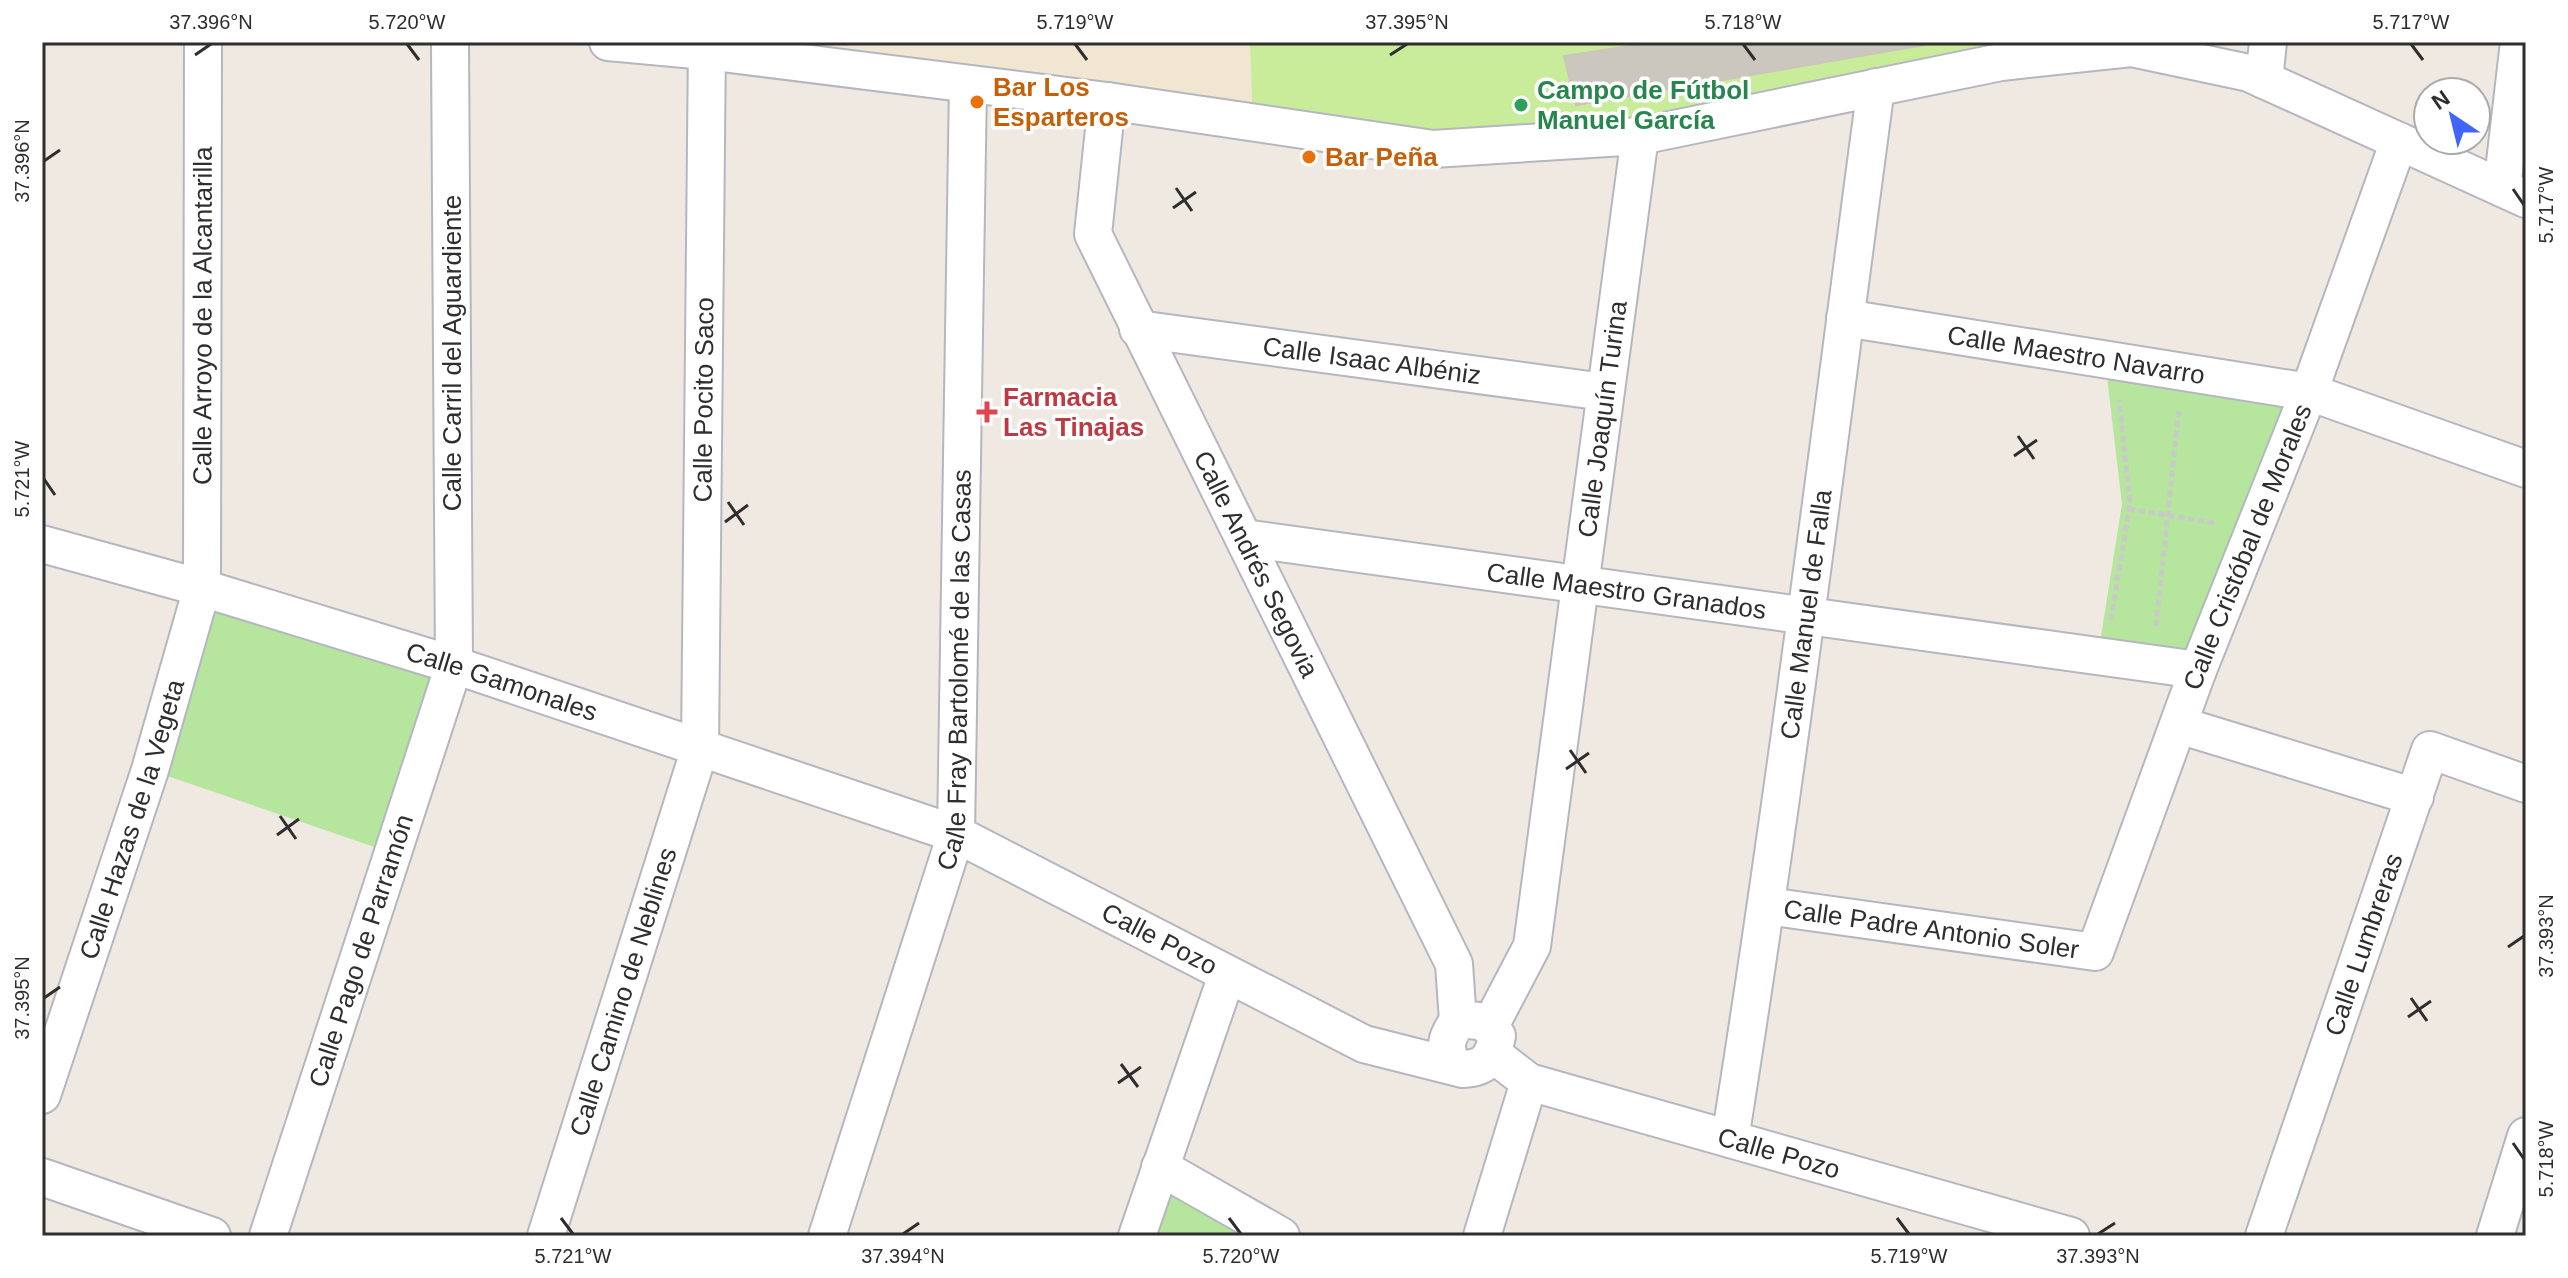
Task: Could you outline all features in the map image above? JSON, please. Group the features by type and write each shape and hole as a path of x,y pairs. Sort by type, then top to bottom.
{"street":[{"name":"Calle Arroyo de la Alcantarilla","path":"202,588 203,42"},
{"name":"Calle Carril del Aguardiente","path":"450,42 454,665"},
{"path":"608,42 706,46 1433,149 1640,136 1876,87 2003,52 2131,48 2249,73 2514,193 2519,42"},
{"path":"2264,80 2268,42"},
{"name":"Calle Pocito Saco","path":"700,748 706,46"},
{"name":"Calle Fray Bartolomé de las Casas","path":"827,1236 956,834 968,84"},
{"name":"Calle Manuel de Falla","path":"1730,1139 1767,906 1808,613 1876,87"},
{"name":"Calle Andrés Segovia","path":"1107,101 1093,234 1454,964 1468,1040"},
{"name":"Calle Joaquín Turina","path":"1468,1040 1532,946 1640,136"},
{"name":"Calle Cristóbal de Morales","path":"2095,952 2198,670 2309,392 2399,141"},
{"name":"Calle Maestro Navarro","path":"1845,318 2309,392 2526,469"},
{"name":"Calle Isaac Albéniz","path":"1138,329 1604,392"},
{"name":"Calle Maestro Granados","path":"1244,538 1808,613 2198,670"},
{"name":"Calle Gamonales","path":"42,544 202,588 454,665 956,834"},
{"name":"Calle Hazas de la Vegeta","path":"42,1095 150,770 202,588"},
{"name":"Calle Pago de Parramón","path":"268,1236 454,665"},
{"path":"2179,725 2415,797"},
{"name":"Calle Camino de Neblines","path":"546,1236 700,748"},
{"name":"Calle Lumbreras","path":"2264,1236 2430,750 2526,784"},
{"name":"Calle Pozo","path":"956,834 1364,1044 1468,1040 1529,1082 2071,1236"},
{"name":"Calle Padre Antonio Soler","path":"1767,906 2095,952"},
{"path":"1137,1236 1227,975"},
{"path":"1482,1236 1529,1082"},
{"path":"2495,1236 2526,1136"},
{"path":"1160,1167 1281,1236"},
{"path":"42,1177 212,1236"}],"path":[{"path":"2105,656 2129,509 2115,362"},
{"path":"2153,663 2183,372"},
{"path":"2129,509 2254,529"}],"shaded area":[{"path":"707,42 1250,42 1253,123"}],"green space":[{"name":"Campo de Fútbol Manuel García","path":"1250,42 2004,42 2001,62 1876,87 1433,149 1253,123"},
{"path":"2105,360 2309,392 2198,670 2098,655 2122,504"},
{"path":"202,588 454,665 392,853 150,770"},
{"path":"1160,1167 1281,1236 1137,1236"}],"building":[{"path":"1656,42 1942,42 1576,105 1564,56"}],"place":[{"name":"Bar Los Esparteros","path":"977,102"},
{"name":"Campo de Fútbol Manuel García","path":"1521,105"},
{"name":"Bar Peña","path":"1309,157"},
{"name":"Farmacia Las Tinajas","path":"987,412"}]}
